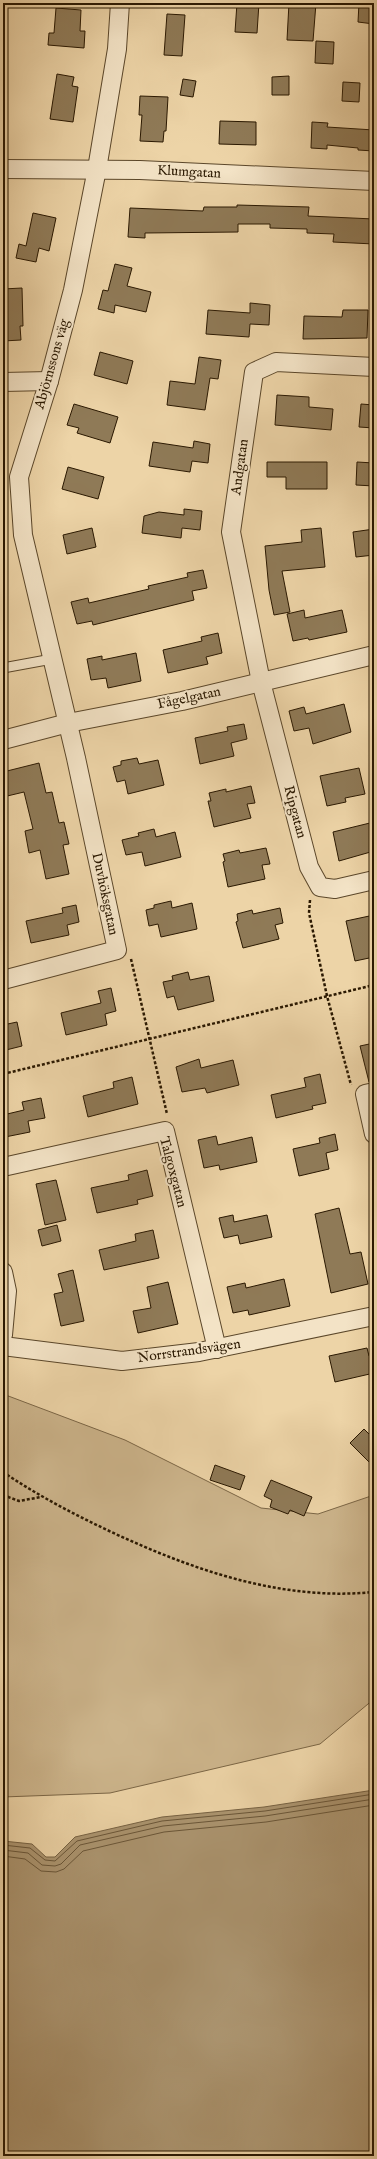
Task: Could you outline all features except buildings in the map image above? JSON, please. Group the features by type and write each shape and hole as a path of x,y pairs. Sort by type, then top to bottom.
{"street":[{"name":"Abjörnssons väg","path":"68,722 23,535 19,477 49,381 73,290 97,169 117,49 120,3"},
{"name":"Klumgatan","path":"3,169 97,169 374,181"},
{"name":"Andgatan","path":"261,682 231,532 254,372 276,362 374,367"},
{"path":"3,382 49,381"},
{"name":"Fågelgatan","path":"3,740 68,722 182,701 374,655"},
{"name":"Ripgatan","path":"261,682 309,867 320,887"},
{"name":"Duvhöksgatan","path":"3,980 117,950 68,722"},
{"path":"320,887 335,889 374,880"},
{"path":"370,1093 374,1134"},
{"name":"Talgoxgatan","path":"3,1166 164,1131 217,1349"},
{"path":"3,1272 7,1291 3,1336"},
{"name":"Norrstrandsvägen","path":"3,1346 122,1361 217,1349 374,1316"}],"lane":[{"path":"3,668 52,659"}],"path":[{"path":"320,887 310,899 308,905 327,996 350,1084 370,1093"},
{"path":"117,950 131,959 167,1116 164,1131"},
{"path":"3,1074 374,985"},
{"path":"3,1472 42,1497 88,1521 148,1549 215,1574 260,1585 312,1593 374,1592"},
{"path":"3,1495 19,1501 42,1497"}],"shaded area":[{"path":"3,1394 125,1440 261,1508 318,1514 374,1495 374,1699 320,1744 110,1793 3,1797"}],"water":[{"path":"374,1790 374,2156 3,2156 3,1841 32,1844 46,1857 55,1857 75,1837 162,1817 264,1807"}]}
